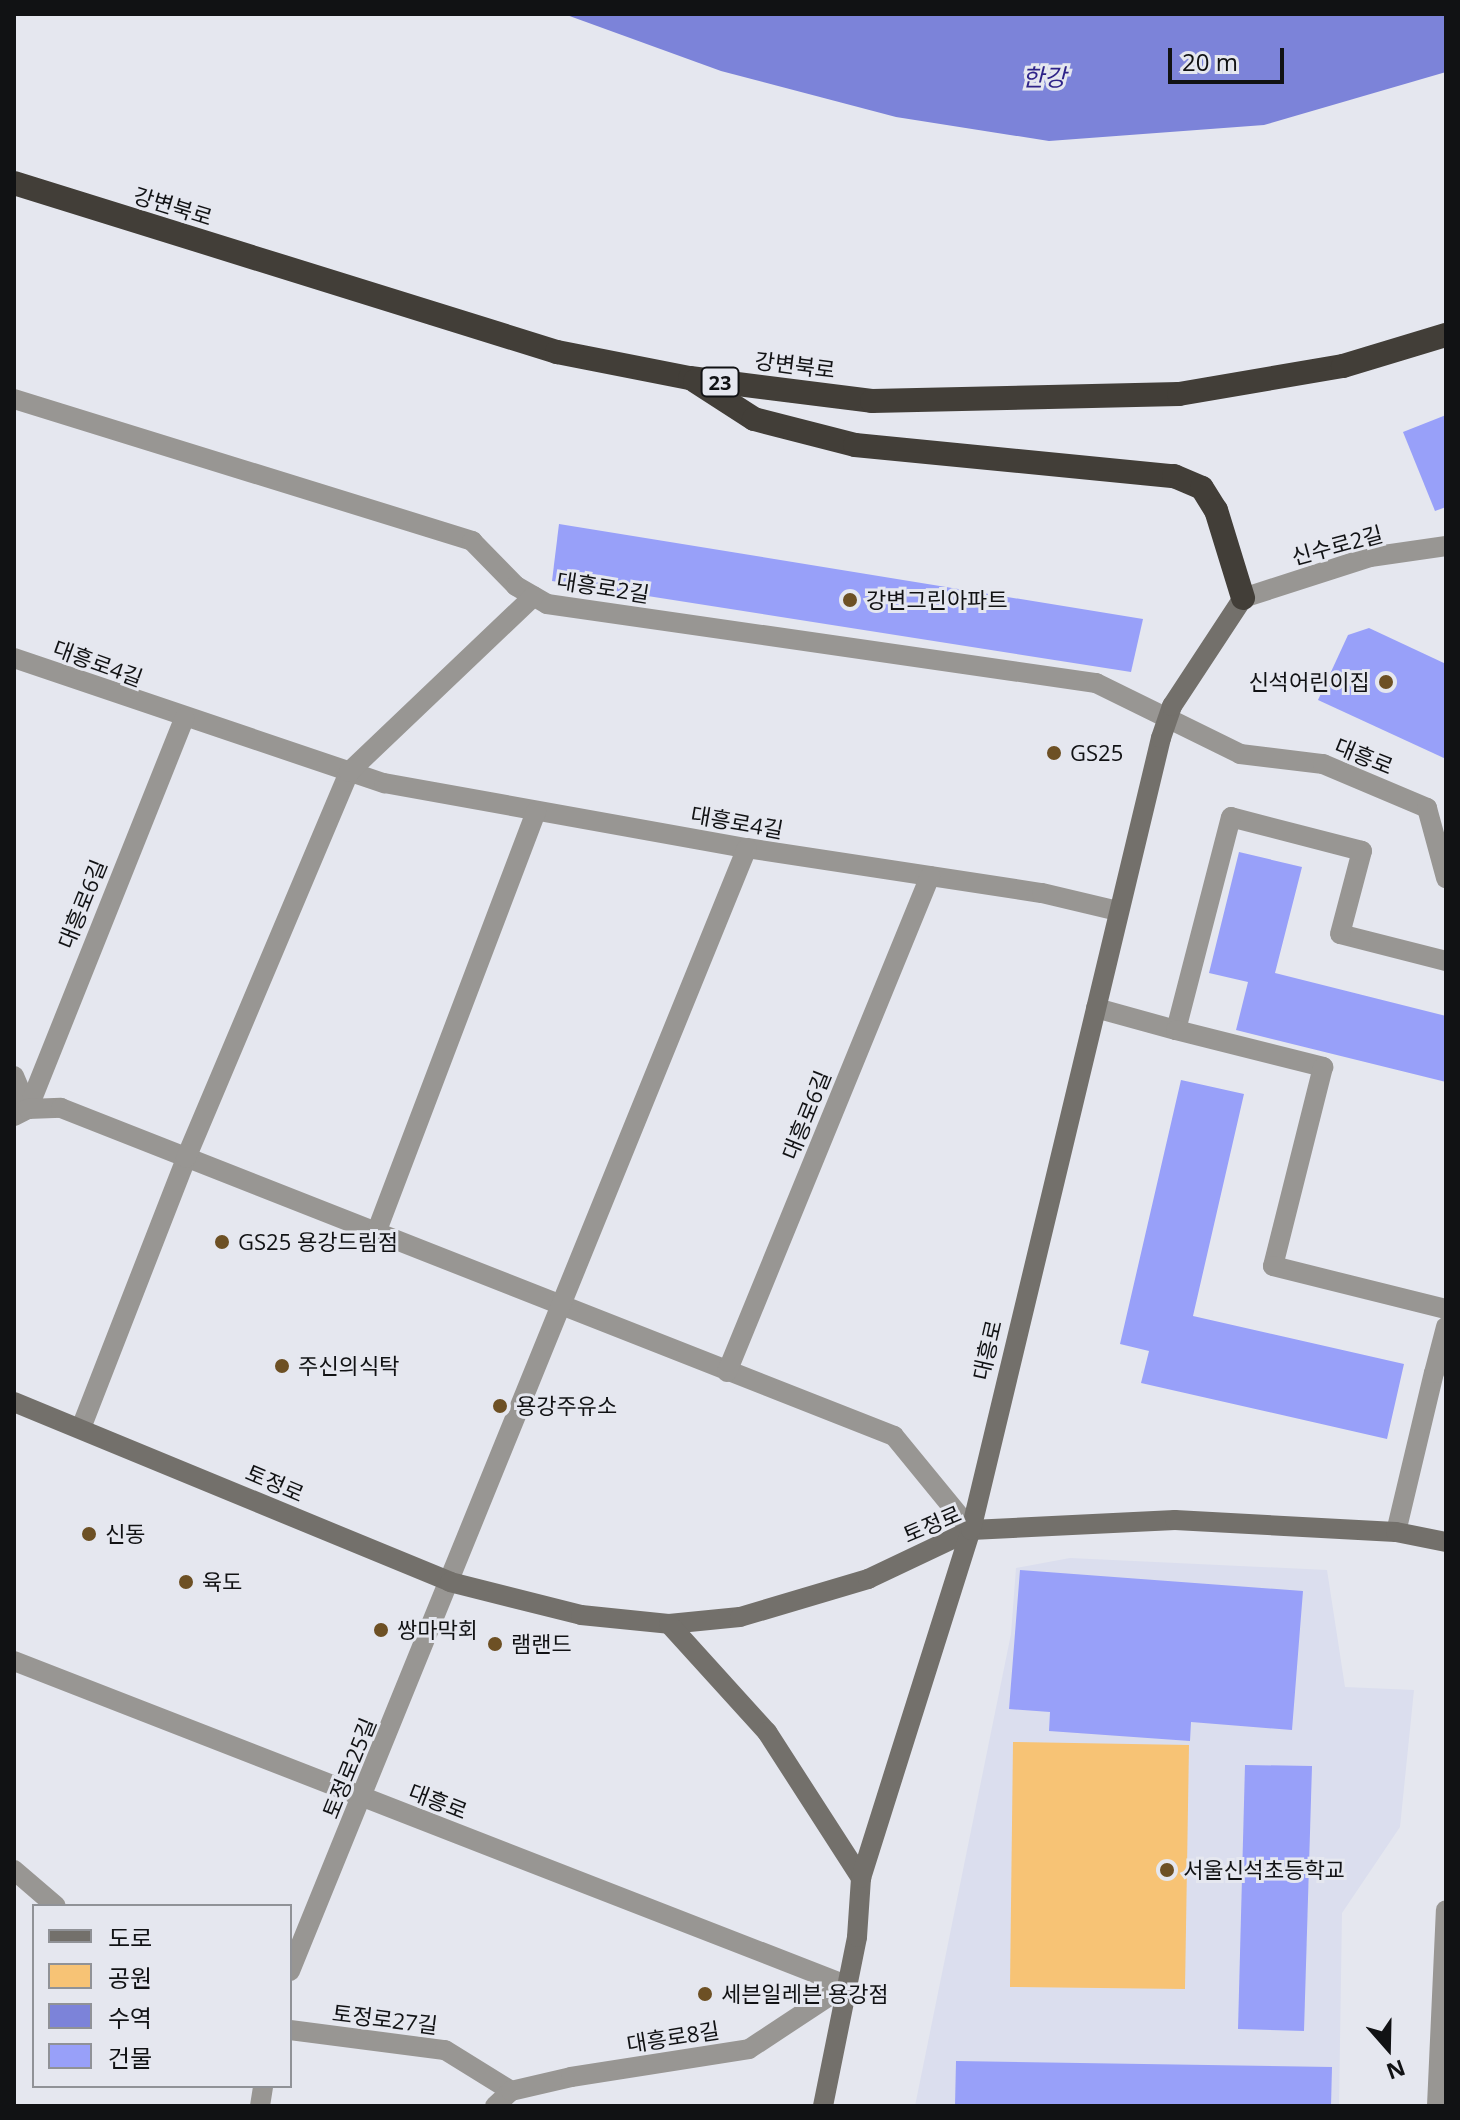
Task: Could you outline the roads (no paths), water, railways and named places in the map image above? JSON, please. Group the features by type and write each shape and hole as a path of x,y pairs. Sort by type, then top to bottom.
{"highway":[{"name":"강변북로","path":"14,183 557,352 690,378 872,401 1179,394 1343,366 1446,335"},
{"path":"690,378 754,419 855,445 1174,476 1202,488 1216,510 1243,598"}],"main road":[{"name":"대흥로","path":"823,2106 857,1937 861,1878 971,1530 1166,722 1243,598"},
{"name":"토정로","path":"14,1402 450,1582 581,1615 669,1624 740,1617 868,1579 971,1530 1175,1520 1396,1532 1446,1542"},
{"path":"669,1624 767,1732 861,1878"}],"street":[{"name":"대흥로2길","path":"14,399 472,541 516,586 547,604 1096,683 1166,722"},
{"name":"신수로2길","path":"1243,598 1370,557 1446,546"},
{"path":"81,1428 186,1158 349,772 534,596"},
{"name":"대흥로4길","path":"14,658 349,772 536,811 930,876 1118,911"},
{"name":"대흥로6길","path":"21,1113 184,718"},
{"name":"대흥로","path":"1166,722 1240,754 1323,764 1427,808 1446,878"},
{"path":"376,1233 536,811"},
{"path":"1176,1030 1231,817 1362,851 1340,934 1446,961"},
{"path":"450,1582 747,848"},
{"name":"대흥로6길","path":"727,1372 930,876"},
{"path":"1096,1008 1323,1067 1273,1266 1446,1309"},
{"path":"14,1076 21,1113 61,1108 562,1308 894,1436 971,1530"},
{"path":"1396,1532 1446,1327"},
{"name":"토정로25길","path":"292,1966 450,1582"},
{"name":"대흥로","path":"14,1661 846,1985"},
{"path":"14,1870 54,1904"},
{"path":"1437,2106 1446,1910"},
{"name":"대흥로8길","path":"511,2091 749,2049 846,1985"},
{"name":"토정로27길","path":"292,2030 445,2050 511,2091"},
{"path":"495,2106 511,2091"}],"water":[{"name":"한강","path":"564,14 1446,14 1446,72 1264,125 1049,141 896,117 721,71"}],"place":[{"name":"강변그린아파트","path":"850,600"},
{"name":"신석어린이집","path":"1386,682"},
{"name":"GS25","path":"1054,753"},
{"name":"GS25 용강드림점","path":"222,1242"},
{"name":"주신의식탁","path":"282,1366"},
{"name":"용강주유소","path":"500,1406"},
{"name":"신동","path":"89,1534"},
{"name":"육도","path":"186,1582"},
{"name":"쌍마막회","path":"381,1630"},
{"name":"램랜드","path":"495,1644"},
{"name":"서울신석초등학교","path":"1167,1870"},
{"name":"세븐일레븐 용강점","path":"705,1994"}]}
